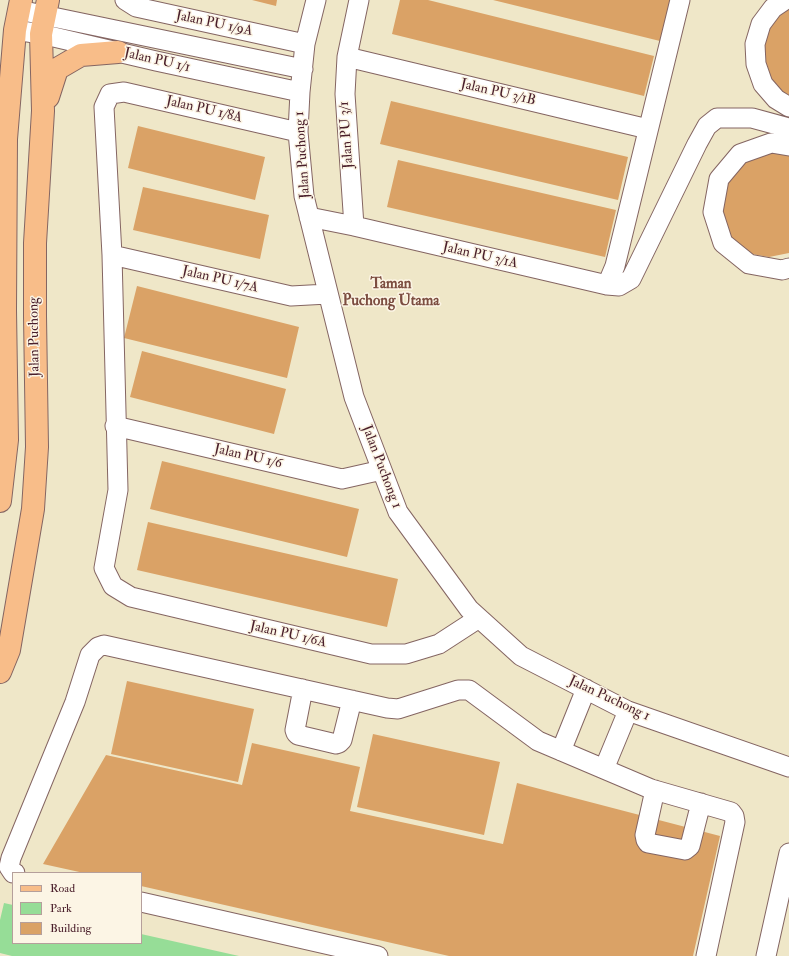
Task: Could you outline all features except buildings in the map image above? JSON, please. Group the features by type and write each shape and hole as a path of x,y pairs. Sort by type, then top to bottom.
{"main road":[{"path":"0,501 7,440 2,310 3,139 10,107 2,22 14,15"},
{"name":"Jalan Puchong","path":"0,672 9,650 33,509 37,447 34,316 35,243 43,111 45,16"},
{"path":"43,111 57,69 81,55 118,52"}],"street":[{"name":"Jalan PU 1/9A","path":"125,0 136,7 305,44"},
{"name":"Jalan Puchong 1","path":"316,0 305,44 300,92 298,132 304,196 354,397 398,512 469,609 521,656 628,711 789,767"},
{"name":"Jalan PU 3/1","path":"354,226 344,94 347,57 359,0"},
{"path":"680,0 615,266 607,285 619,286 631,279 707,126 717,118 752,118 789,128"},
{"path":"785,0 774,8 761,24 755,44 756,64 763,84 776,99 789,107"},
{"name":"Jalan PU 1/1","path":"14,15 45,16 303,69"},
{"name":"Jalan PU 1/1","path":"45,16 118,52 300,92"},
{"name":"Jalan PU 3/1B","path":"347,57 648,129"},
{"name":"Jalan PU 1/8A","path":"112,255 104,106 110,94 124,92 298,132"},
{"path":"789,146 771,143 740,154 719,179 713,212 724,243 749,264 782,270 789,268"},
{"path":"309,217 354,226"},
{"name":"Jalan PU 3/1A","path":"354,226 607,285"},
{"path":"112,255 115,426"},
{"name":"Jalan PU 1/7A","path":"112,255 291,296 328,294"},
{"name":"Jalan PU 1/6","path":"115,426 342,478 382,470"},
{"name":"Jalan PU 1/6A","path":"115,426 118,490 104,568 113,586 132,597 371,654 406,654 439,644 479,618"},
{"path":"12,872 9,867 11,858 75,702 90,654 98,647 104,645 398,709 458,690 469,690 538,740 561,751 655,790 731,812 735,822 706,956"},
{"path":"304,689 295,730 296,733 298,735 336,744 342,740 352,700"},
{"path":"561,751 586,689"},
{"path":"604,769 628,711"},
{"path":"655,790 645,835 648,843 685,850 690,846 701,803"},
{"path":"766,956 789,854"},
{"path":"142,902 378,956"}],"green space":[{"path":"4,903 12,905 12,944 142,944 142,934 239,956 12,956 0,953 0,920"}],"district":[{"name":"Taman Puchong Utama","path":"391,294"}]}
